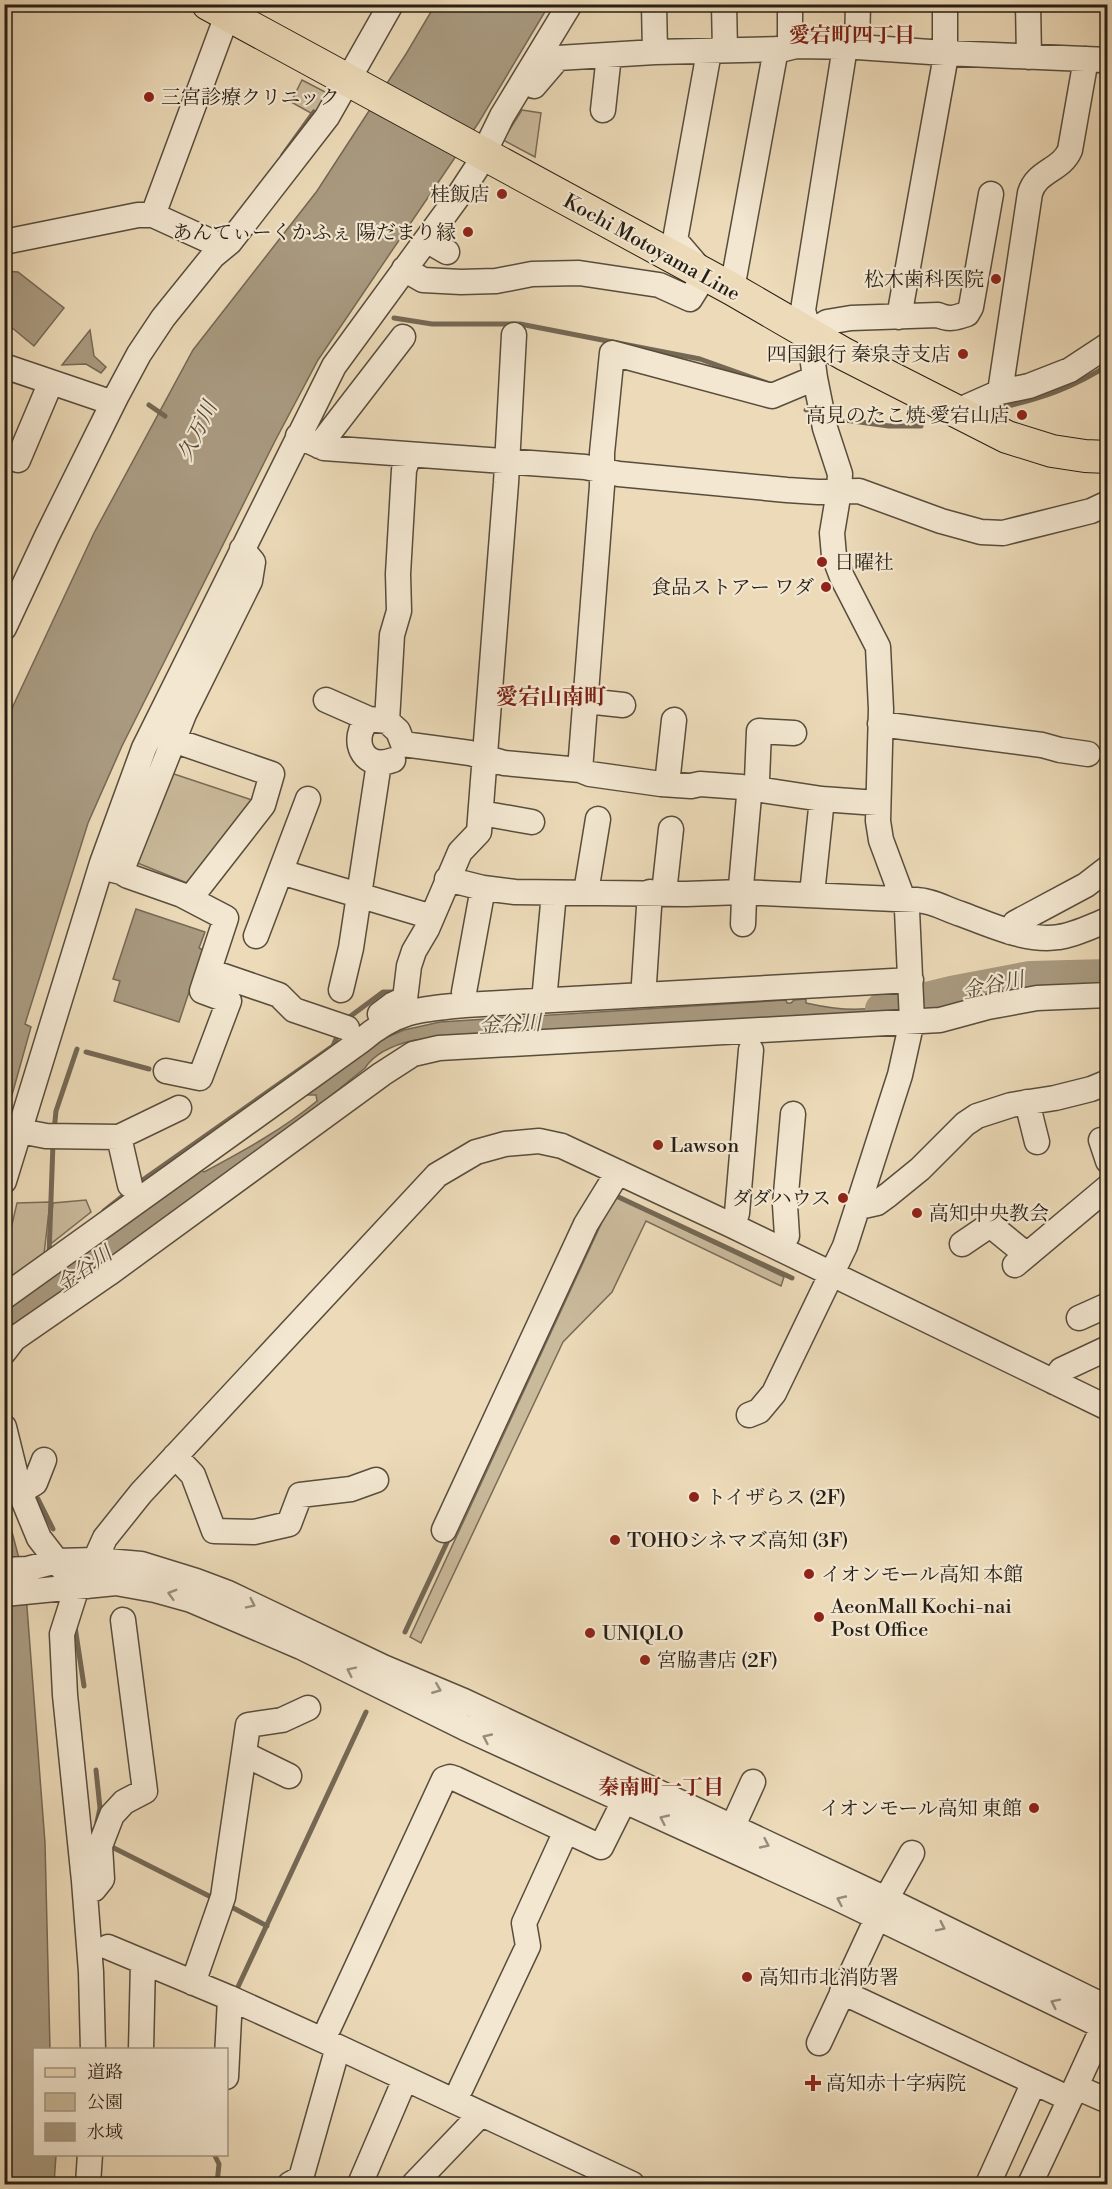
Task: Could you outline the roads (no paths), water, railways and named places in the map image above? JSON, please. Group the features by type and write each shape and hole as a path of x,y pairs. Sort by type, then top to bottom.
{"main road":[{"name":"Kochi Motoyama Line","path":"223,8 844,354 1007,437 1052,451 1085,456 1107,456"}],"street":[{"path":"4,628 113,403 151,335 213,256 230,242 327,117 358,85 391,4"},
{"path":"4,1181 111,869 144,748 334,366 459,195 477,151 502,116 570,4"},
{"path":"554,32 584,4"},
{"path":"654,4 655,52"},
{"path":"718,282 675,240 717,51 724,4"},
{"path":"404,269 423,280 461,282 496,281 532,274 579,273 659,285 690,299 718,282 783,48 790,4"},
{"path":"749,1416 759,1411 774,1393 845,1246 900,1075 912,1017 907,910 881,840 877,803 880,724 878,647 842,577 832,545 840,474 823,418 803,310 858,4"},
{"path":"899,317 945,53 945,4"},
{"path":"1028,4 1029,57"},
{"path":"153,214 222,29 223,8"},
{"path":"502,116 519,104 558,58 655,52 851,47 1096,60 1070,150 1062,162 1035,180 1030,194 1000,392"},
{"path":"603,110 609,55"},
{"path":"809,334 827,322 835,320 938,315 954,319 967,314 991,194"},
{"path":"4,242 153,214 223,247"},
{"path":"426,240 447,252"},
{"path":"358,333 388,357"},
{"path":"4,1297 347,1032 367,1026 406,995 409,966 447,879 460,852 479,832 514,335"},
{"path":"320,446 403,337"},
{"path":"957,411 1000,392 1050,379 1070,370 1096,350"},
{"path":"580,770 602,453 612,353 772,396 815,378"},
{"path":"4,366 113,403"},
{"path":"18,460 51,382"},
{"path":"298,436 320,446 409,455 585,466 619,474 787,490 859,491 941,521 981,532 1003,533 1091,511 1107,503"},
{"path":"378,720 392,635 399,611 398,574 404,470 409,455"},
{"path":"111,869 250,581 253,562 242,549"},
{"path":"326,700 378,720 398,731 403,744 395,759 379,763 370,761 364,756 360,740 361,729 378,720"},
{"path":"586,700 623,705"},
{"path":"667,784 674,720"},
{"path":"880,724 1042,745 1088,754"},
{"path":"743,924 742,892 749,796 757,780 759,731 794,733"},
{"path":"173,740 274,769 263,805 196,891"},
{"path":"403,744 470,753 504,763 580,770 590,774 667,784 691,786 700,784 822,799 877,803"},
{"path":"341,990 351,948 379,763"},
{"path":"256,936 308,799"},
{"path":"812,894 822,799"},
{"path":"481,813 532,822"},
{"path":"586,892 598,819"},
{"path":"644,983 657,893 671,829"},
{"path":"111,869 182,895 226,918 202,991 229,1001 200,1078 166,1071"},
{"path":"1010,932 1016,923 1086,885 1106,870"},
{"path":"281,872 432,917"},
{"path":"447,879 483,888 515,892 686,894 742,892 904,899 932,902 1010,932 1043,938 1061,937 1107,920"},
{"path":"464,992 483,888"},
{"path":"545,990 554,893"},
{"path":"209,971 279,995 294,1010 347,1032 379,1025 399,1015 424,1009 911,983"},
{"path":"4,1352 14,1339 413,1054 439,1048 912,1017 940,1020 988,1007 1037,998 1107,995"},
{"path":"733,1226 737,1213 751,1050"},
{"path":"859,1207 877,1203 895,1190 921,1169 965,1124 977,1116 995,1109 1091,1089 1107,1082"},
{"path":"1027,1102 1037,1142"},
{"path":"20,1131 52,1136 119,1137 179,1108"},
{"path":"787,1236 785,1205 794,1114"},
{"path":"119,1137 130,1185"},
{"path":"93,2048 89,1885 65,1695 62,1634 105,1538 118,1522 175,1456 437,1175 451,1165 489,1147 518,1142 539,1141 562,1146 733,1226 1107,1408"},
{"path":"444,1530 586,1224 618,1172"},
{"path":"962,1244 990,1225 1021,1260 1107,1187"},
{"path":"1079,1318 1107,1305"},
{"path":"1054,1382 1061,1370 1107,1348"},
{"path":"4,1427 20,1492 39,1538 82,1587"},
{"path":"175,1456 193,1475 214,1531 255,1532 289,1524 300,1495 351,1489 376,1479"},
{"path":"20,1492 35,1483 44,1460"},
{"path":"16,1569 57,1561 95,1560 141,1564 228,1593 383,1667 464,1701 732,1828 881,1908 1106,2021 1030,2184"},
{"path":"16,1593 116,1583 191,1600 301,1647 465,1728 624,1801 881,1908"},
{"path":"89,1885 102,1879 100,1846 112,1815 124,1802 145,1791 123,1620"},
{"path":"193,1983 221,1902 248,1725 282,1720 308,1708"},
{"path":"244,1754 289,1776"},
{"path":"290,2184 301,2178 334,2037 444,1779 450,1777 456,1779 601,1847 624,1801"},
{"path":"732,1828 753,1782"},
{"path":"461,2088 528,1946 524,1923 566,1831"},
{"path":"819,2043 881,1908 912,1853"},
{"path":"89,1885 101,1907 108,1947 91,1972"},
{"path":"108,1947 230,1998 334,2037 405,2079 632,2184"},
{"path":"141,2048 143,1962"},
{"path":"842,1992 1034,2082 1107,2102"},
{"path":"227,2048 230,1998"},
{"path":"360,2184 405,2079"},
{"path":"988,2184 1034,2082"},
{"path":"414,2184 481,2114"},
{"path":"88,2184 90,2156"}],"water":[{"name":"久万川","path":"435,5 549,5 479,122 318,360 122,746 88,823 25,1024 31,1027 5,1120 5,731 13,706 94,533 193,350 317,191"},
{"path":"5,271 18,272 64,308 34,346 5,322"},
{"path":"90,330 94,356 106,367 101,373 86,364 62,365"},
{"path":"136,909 205,932 199,948 203,950 179,1022 114,1001 120,981 113,979"},
{"path":"904,994 904,1008 866,1014 415,1040 394,1046 375,1057 315,1111 5,1342 5,1310 13,1303 201,1170 204,1172 219,1164 290,1121 317,1101 316,1095 304,1095 358,1054 404,1030 440,1022 786,1000 787,1003 791,1003 794,1000 806,999 806,1003 815,1005 861,1009 881,1006"},
{"path":"4,1502 25,1581 45,1843 50,2048 33,2048 33,2156 56,2156 54,2184 5,2184"}],"waterway":[{"path":"283,155 314,112"},
{"path":"394,318 432,324 520,324 700,359 778,387"},
{"path":"1004,407 1058,391 1108,365"},
{"path":"149,405 165,416"},
{"path":"806,410 815,413"},
{"path":"830,418 889,426 921,426"},
{"name":"金谷川","path":"881,1009 951,992 1030,977 1108,975"},
{"path":"344,1021 383,992 400,992"},
{"path":"137,1184 333,1046 339,1032"},
{"path":"54,1131 56,1111 77,1049"},
{"path":"86,1052 149,1069"},
{"path":"50,1253 49,1255 53,1143"},
{"path":"104,1211 128,1192"},
{"path":"612,1194 792,1278"},
{"path":"38,1499 53,1529"},
{"path":"405,1632 450,1536"},
{"path":"75,1627 84,1686"},
{"path":"240,1991 237,1989 366,1712"},
{"path":"96,1770 100,1808 97,1822"},
{"path":"108,1845 215,1899"},
{"path":"226,1904 267,1926"},
{"path":"215,2156 219,2164 217,2184"},
{"path":"637,2178 652,2184"}],"place":[{"name":"三宮診療クリニック","path":"149,97"},
{"name":"桂飯店","path":"502,194"},
{"name":"あんてぃーくかふぇ 陽だまり縁","path":"468,232"},
{"name":"松木歯科医院","path":"996,279"},
{"name":"四国銀行 秦泉寺支店","path":"963,354"},
{"name":"高見のたこ焼 愛宕山店","path":"1022,415"},
{"name":"日曜社","path":"822,562"},
{"name":"食品ストアー ワダ","path":"826,587"},
{"name":"Lawson","path":"658,1145"},
{"name":"ダダハウス","path":"843,1198"},
{"name":"高知中央教会","path":"917,1213"},
{"name":"トイザらス (2F)","path":"694,1497"},
{"name":"TOHOシネマズ高知 (3F)","path":"615,1540"},
{"name":"イオンモール高知 本館","path":"809,1574"},
{"name":"AeonMall Kochi-nai Post Office","path":"819,1617"},
{"name":"UNIQLO","path":"590,1633"},
{"name":"宮脇書店 (2F)","path":"645,1660"},
{"name":"イオンモール高知 東館","path":"1034,1808"},
{"name":"高知市北消防署","path":"747,1977"},
{"name":"高知赤十字病院","path":"813,2083"}],"district":[{"name":"愛宕町四丁目","path":"852,35"},
{"name":"愛宕山南町","path":"551,696"},
{"name":"秦南町一丁目","path":"661,1787"}]}
